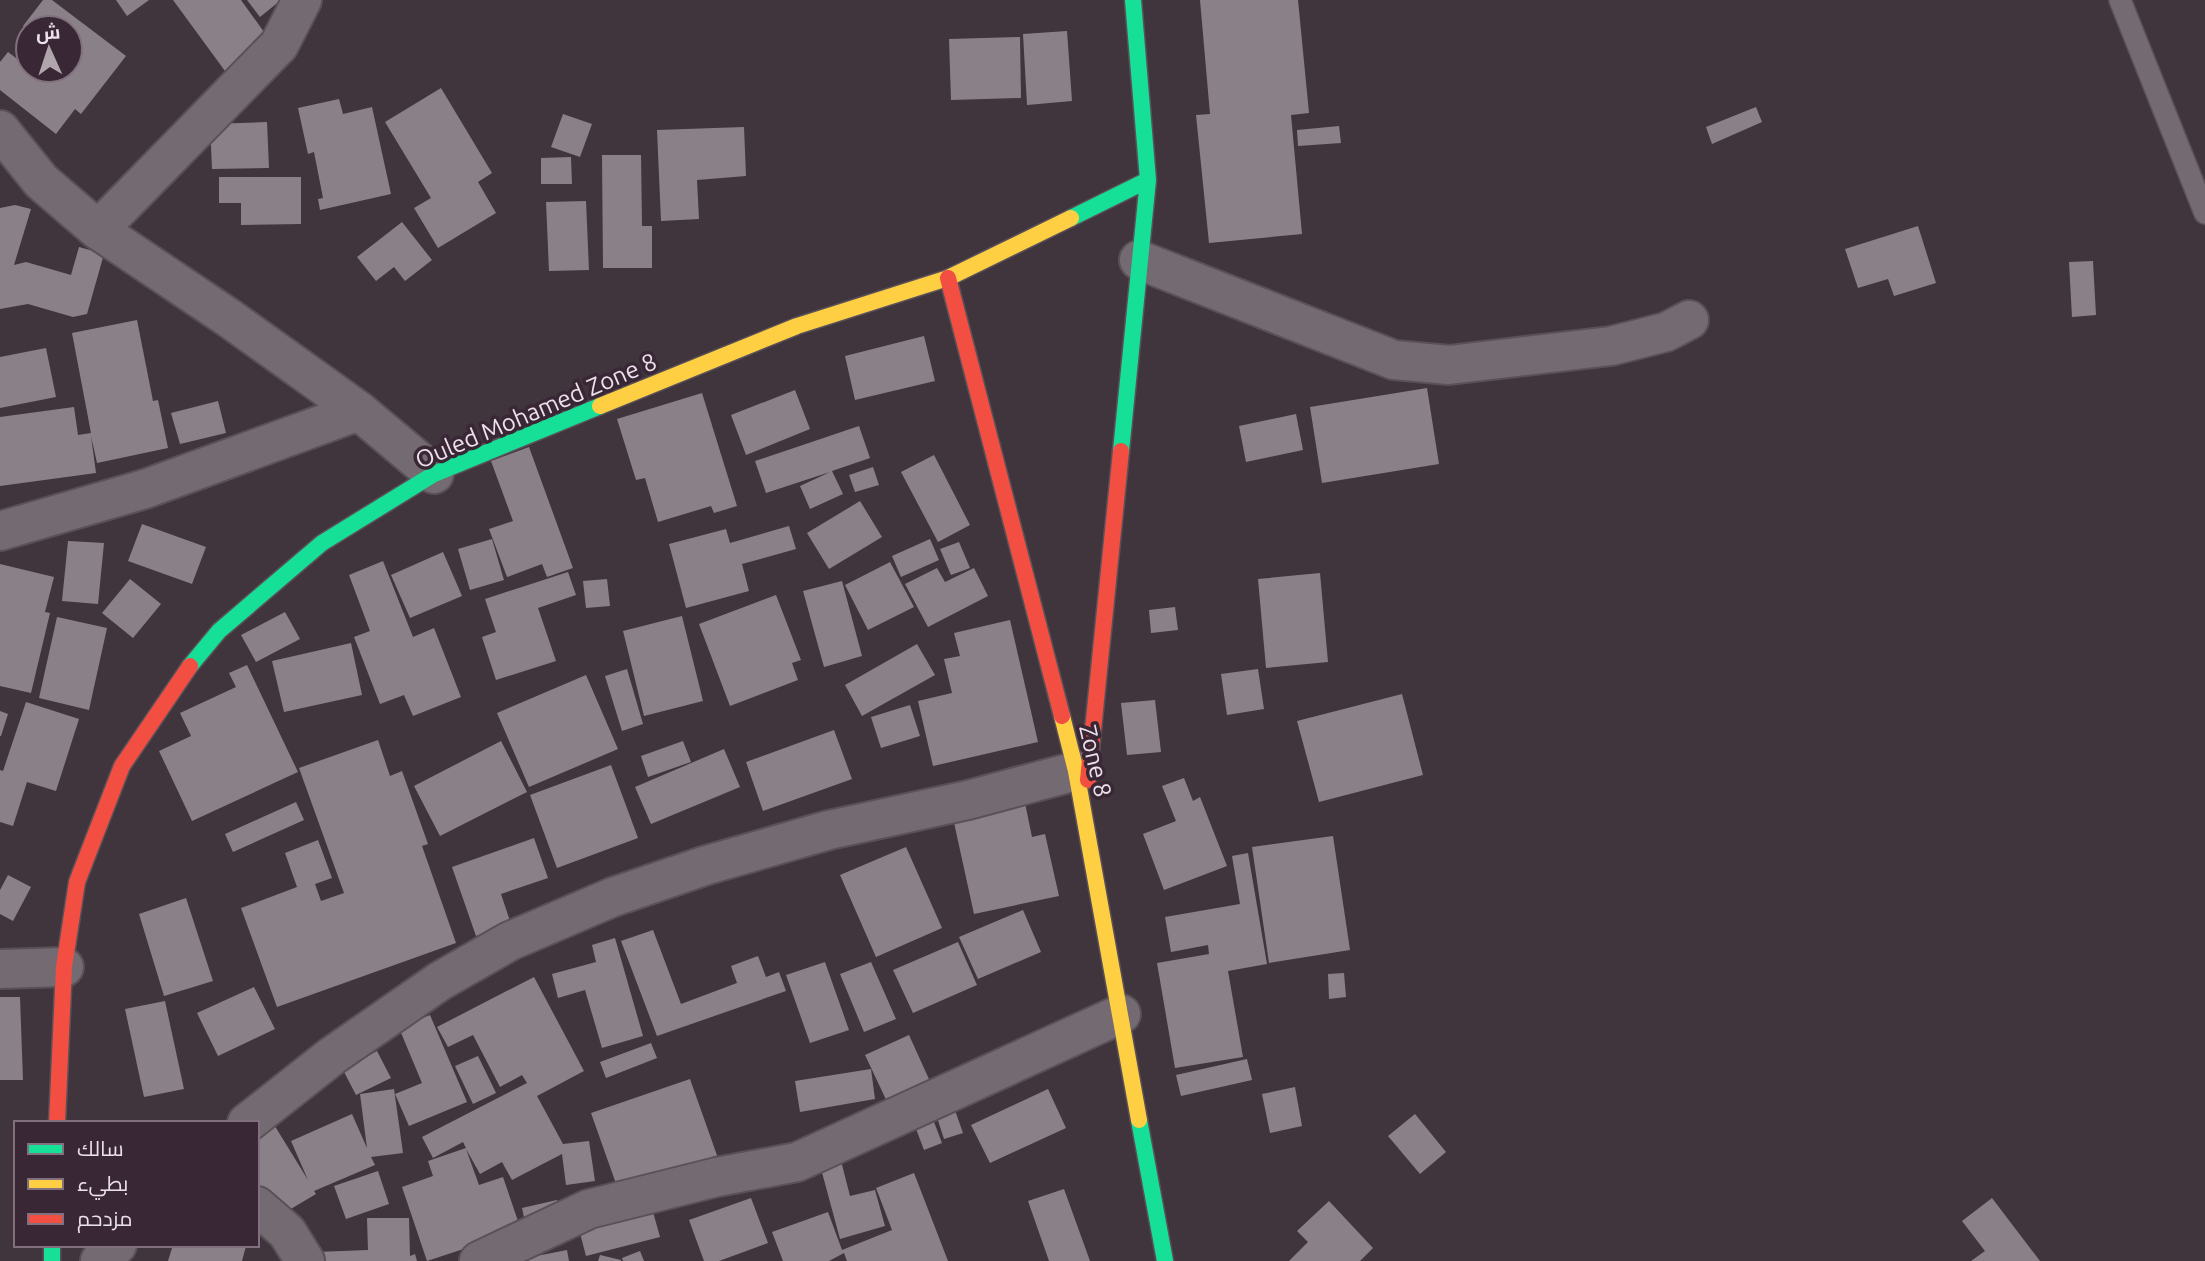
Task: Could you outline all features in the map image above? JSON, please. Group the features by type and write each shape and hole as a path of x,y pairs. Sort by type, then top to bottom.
{"main road":[{"path":"1084,813 1148,180 1133,0"},
{"name":"Ouled Mohamed Zone 8","path":"57,1121 64,967 77,882 122,766 175,685 219,631 322,543 434,474 797,326 948,278 1148,180"},
{"name":"Zone 8","path":"948,278 1076,771 1165,1261"}],"street":[{"path":"98,230 279,45 302,0"},
{"path":"0,130 41,181 98,230 229,318 359,411 434,474"},
{"path":"1139,260 1394,360 1449,365 1611,346 1666,332 1689,320"},
{"path":"0,530 145,489 359,411"},
{"path":"250,1121 332,1056 440,981 523,935 613,897 707,865 830,830 968,800 1076,771"},
{"path":"0,969 64,967"},
{"path":"479,1261 589,1209 809,1157 1121,1014"},
{"path":"259,1208 287,1232 305,1261"},
{"path":"100,1261 115,1247"}],"lane":[{"path":"2120,0 2205,213"}],"building":[{"path":"43,0 52,0 70,14 32,14"},
{"path":"116,0 149,0 127,16"},
{"path":"173,0 241,0 269,39 225,71"},
{"path":"247,0 281,0 260,17"},
{"path":"1200,0 1298,0 1309,113 1291,115 1302,234 1209,243 1196,115 1210,114"},
{"path":"84,24 126,56 81,114 75,109 56,134 0,90 0,62 8,52 14,56 14,84 84,84"},
{"path":"1067,31 1072,101 1027,105 1023,34"},
{"path":"1020,37 1021,98 951,100 949,39"},
{"path":"441,88 492,173 478,182 496,213 438,248 414,208 431,198 385,122"},
{"path":"339,99 343,114 372,107 391,194 320,210 318,199 323,198 314,152 308,154 298,108"},
{"path":"1756,107 1762,122 1712,144 1706,127"},
{"path":"563,114 592,124 580,157 551,147"},
{"path":"267,122 269,168 212,169 210,124"},
{"path":"1339,126 1341,143 1298,146 1297,130"},
{"path":"744,127 746,176 697,180 699,219 661,221 657,130"},
{"path":"602,155 641,155 642,226 652,226 652,268 603,268"},
{"path":"571,157 572,184 541,184 541,158"},
{"path":"219,177 301,177 301,224 241,225 241,203 219,203"},
{"path":"586,201 589,270 549,271 546,202"},
{"path":"15,205 31,209 14,265 26,262 71,275 79,247 104,254 87,314 73,317 28,304 0,309 0,208"},
{"path":"402,222 432,260 405,281 394,267 376,281 357,257"},
{"path":"1918,226 1936,283 1894,296 1888,279 1858,288 1845,249"},
{"path":"2093,261 2096,315 2072,317 2069,262"},
{"path":"137,320 153,401 158,400 168,448 97,463 91,436 96,473 0,486 0,417 74,407 78,435 91,433 72,333"},
{"path":"924,336 935,381 855,400 845,356"},
{"path":"46,348 56,397 0,408 0,357"},
{"path":"1427,388 1439,464 1322,483 1310,407"},
{"path":"795,390 810,429 746,455 731,415"},
{"path":"702,393 737,506 714,513 711,506 658,522 645,478 636,480 617,419"},
{"path":"218,401 226,433 180,444 171,413"},
{"path":"1296,414 1303,450 1246,462 1239,426"},
{"path":"859,426 870,458 832,471 843,494 810,509 800,486 830,472 766,493 755,461"},
{"path":"529,447 573,568 547,577 542,564 507,577 489,529 513,521 491,461"},
{"path":"934,455 970,525 938,542 901,472"},
{"path":"873,467 879,485 855,492 849,475"},
{"path":"860,501 882,537 829,569 807,533"},
{"path":"142,524 206,547 192,584 128,561"},
{"path":"789,526 796,549 742,564 749,591 686,608 669,544 726,529 730,543"},
{"path":"492,539 504,580 470,590 458,549"},
{"path":"930,539 939,560 901,577 892,556"},
{"path":"68,541 104,543 98,604 62,601"},
{"path":"959,542 970,568 951,575 940,549"},
{"path":"443,552 462,596 410,618 391,575"},
{"path":"383,561 413,637 434,628 461,697 413,716 404,695 380,704 354,637 370,631 349,575"},
{"path":"890,562 914,607 868,630 845,585"},
{"path":"0,564 54,577 45,612 50,613 31,693 0,686"},
{"path":"937,568 945,582 974,568 988,596 928,627 905,584"},
{"path":"568,572 576,595 538,608 556,661 496,680 482,637 496,632 485,599"},
{"path":"1320,573 1328,662 1266,668 1258,579"},
{"path":"130,579 161,604 133,638 102,613"},
{"path":"607,579 610,606 586,608 583,581"},
{"path":"842,581 862,656 824,667 803,591"},
{"path":"776,595 801,660 792,663 798,680 730,706 699,624"},
{"path":"1175,607 1178,630 1151,633 1149,610"},
{"path":"285,612 300,639 256,662 241,635"},
{"path":"682,616 703,701 644,716 623,631"},
{"path":"57,617 107,628 89,710 39,698"},
{"path":"1010,620 1038,742 933,766 918,701 952,693 944,659 960,656 954,633"},
{"path":"351,643 362,695 284,712 272,661"},
{"path":"917,644 935,675 862,716 845,685"},
{"path":"247,665 298,772 192,821 159,751 191,736 180,713 236,687 229,673"},
{"path":"627,669 643,724 622,731 605,676"},
{"path":"1258,669 1264,709 1227,715 1221,674"},
{"path":"586,675 618,749 529,787 497,713"},
{"path":"1402,694 1423,775 1319,802 1297,721"},
{"path":"1155,700 1161,752 1127,755 1121,703"},
{"path":"26,702 79,719 56,791 27,782 13,826 0,822 0,770 3,771"},
{"path":"910,705 920,736 881,748 871,717"},
{"path":"0,711 8,714 1,736 0,736"},
{"path":"834,730 852,779 763,811 746,762"},
{"path":"378,740 390,776 402,771 428,844 422,846 456,943 277,1007 241,908 297,887 285,853 318,840 332,878 315,884 321,901 344,893 299,768"},
{"path":"501,741 527,792 440,836 414,786"},
{"path":"683,741 691,762 648,777 641,756"},
{"path":"724,749 740,787 651,824 635,787"},
{"path":"611,765 638,838 557,868 530,795"},
{"path":"1184,778 1193,801 1200,797 1227,866 1164,890 1143,834 1176,821 1162,786"},
{"path":"296,802 304,820 233,852 225,834"},
{"path":"1025,803 1032,837 1045,834 1059,896 974,914 953,818"},
{"path":"1333,836 1350,950 1269,963 1252,847"},
{"path":"534,838 548,878 501,894 511,924 476,936 452,867"},
{"path":"906,847 942,928 876,957 840,875"},
{"path":"1248,853 1267,964 1228,971 1243,1057 1175,1068 1157,963 1209,954 1208,945 1171,952 1165,917 1240,904 1232,856"},
{"path":"8,875 31,887 13,921 0,914 0,890"},
{"path":"186,898 213,981 164,996 139,914"},
{"path":"1023,910 1041,952 978,979 959,937"},
{"path":"653,930 681,1004 737,983 731,966 758,956 766,977 779,972 786,991 657,1036 621,941"},
{"path":"615,938 643,1036 602,1048 585,990 558,998 552,974 596,962 592,945"},
{"path":"958,942 977,985 913,1013 893,970"},
{"path":"825,962 849,1030 810,1043 786,975"},
{"path":"871,962 896,1019 864,1032 840,974"},
{"path":"1344,973 1346,997 1329,999 1328,974"},
{"path":"534,977 584,1071 537,1096 563,1144 589,1141 595,1181 566,1185 562,1154 512,1180 502,1162 480,1174 466,1149 479,1185 503,1177 521,1230 427,1261 402,1187 433,1176 428,1161 466,1148 463,1142 433,1158 422,1137 527,1083 522,1075 500,1087 473,1035 448,1047 437,1027"},
{"path":"254,987 275,1029 218,1056 197,1013"},
{"path":"0,997 20,997 23,1080 0,1080"},
{"path":"165,1001 184,1089 144,1097 125,1009"},
{"path":"430,1015 467,1102 409,1126 395,1094 422,1083 399,1028"},
{"path":"909,1035 933,1088 890,1108 865,1055"},
{"path":"651,1043 657,1058 606,1078 600,1062"},
{"path":"377,1051 391,1078 356,1095 343,1070"},
{"path":"478,1056 496,1093 473,1104 455,1066"},
{"path":"1247,1059 1252,1080 1181,1096 1176,1075"},
{"path":"871,1069 875,1099 800,1112 795,1081"},
{"path":"690,1079 719,1161 620,1195 591,1113"},
{"path":"1295,1087 1302,1126 1270,1133 1262,1094"},
{"path":"394,1089 403,1153 371,1157 375,1165 314,1191 316,1194 274,1219 259,1194 259,1132 273,1123 308,1180 291,1141 352,1114 367,1148 360,1094"},
{"path":"1048,1089 1066,1128 990,1163 971,1125"},
{"path":"951,1099 963,1133 944,1139 933,1105"},
{"path":"931,1114 942,1143 924,1150 913,1121"},
{"path":"1415,1114 1446,1152 1420,1174 1388,1136"},
{"path":"838,1149 850,1196 875,1190 885,1226 840,1239 817,1154"},
{"path":"378,1171 389,1204 346,1219 334,1186"},
{"path":"914,1173 948,1261 847,1261 844,1253 829,1261 783,1261 772,1232 828,1212 842,1250 892,1230 876,1188"},
{"path":"1064,1189 1090,1261 1049,1261 1028,1201"},
{"path":"648,1194 660,1237 586,1256 575,1214"},
{"path":"751,1198 768,1243 719,1261 704,1261 689,1220"},
{"path":"1992,1198 2040,1261 1971,1261 1985,1251 1962,1221"},
{"path":"557,1200 564,1228 528,1236 522,1208"},
{"path":"1329,1201 1373,1248 1360,1261 1289,1261 1308,1242 1297,1231"},
{"path":"367,1218 409,1218 410,1256 415,1254 417,1261 316,1261 316,1252 368,1250"},
{"path":"172,1247 246,1247 242,1261 168,1261"},
{"path":"567,1250 569,1261 526,1261 526,1258"},
{"path":"640,1251 644,1261 623,1261 622,1258"},
{"path":"600,1255 621,1260 621,1261 598,1261"}],"traffic: fast":[{"path":"1071,218 1148,180 1133,0"},
{"path":"1121,451 1148,180"},
{"path":"190,666 219,631 322,543 434,474 600,406"},
{"path":"1139,1120 1165,1261"},
{"path":"52,1247 52,1261"}],"traffic: slow":[{"path":"600,406 797,326 948,278 1071,218"},
{"path":"1062,716 1076,771 1139,1120"}],"traffic: jam":[{"path":"948,278 1062,716"},
{"path":"1088,780 1121,451"},
{"path":"57,1121 64,967 77,882 122,766 190,666"}]}
